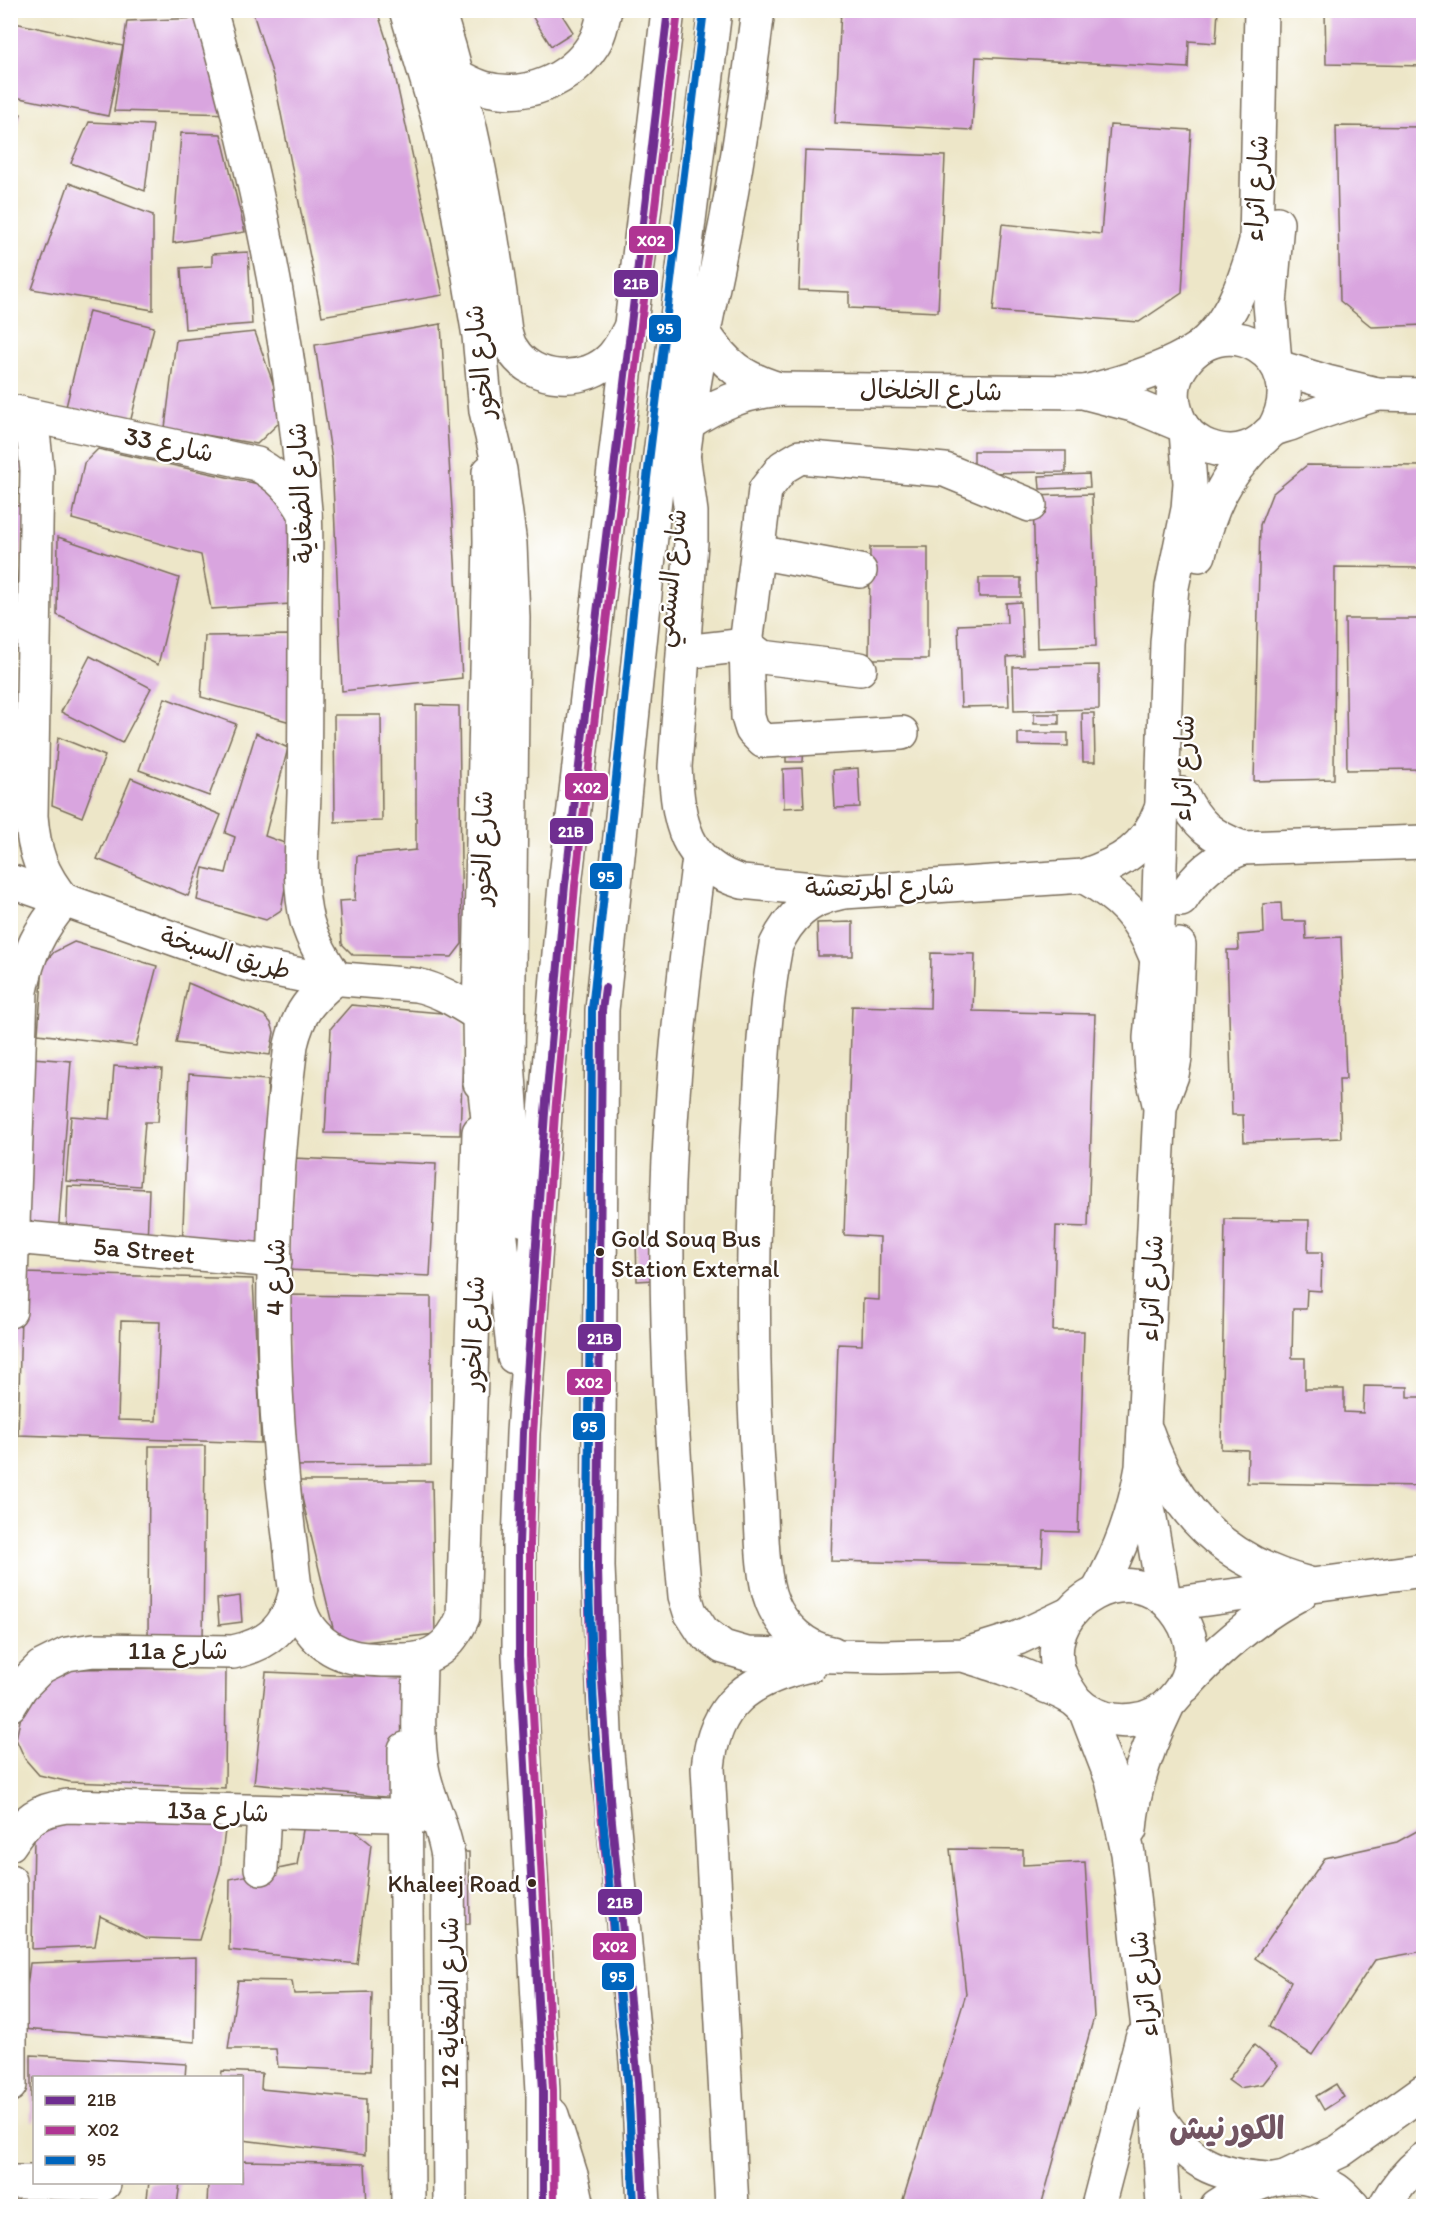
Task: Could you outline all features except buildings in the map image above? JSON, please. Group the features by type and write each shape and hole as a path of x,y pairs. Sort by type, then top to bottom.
{"street":[{"name":"شارع الضغاية","path":"210,10 261,206 280,308 295,411 305,514 303,885 308,923 321,956 336,978"},
{"name":"شارع الخور","path":"406,10 437,114 454,187 478,336 486,411 490,541 479,1015 481,1055 463,1617 456,1634 442,1648 413,1660"},
{"path":"459,77 485,88 510,92 535,88 558,79 578,64 594,44 605,10"},
{"path":"543,2206 543,2091 519,1656 519,1544 523,1433 545,1113 565,885 668,10"},
{"path":"644,2206 638,2082 611,1812 600,1652 598,1567 603,1010 657,479 715,10"},
{"name":"شارع الستمي","path":"600,1148 624,1018 685,439 745,108 758,10"},
{"name":"شارع اثراء","path":"1197,348 1219,326 1236,300 1248,271 1256,241 1261,10"},
{"name":"شارع اثراء","path":"1277,364 1270,304 1280,155 1282,10"},
{"path":"441,11 459,77 487,203 505,331 511,349 524,363 541,373 559,377 579,376 597,369 612,357 632,324"},
{"name":"شارع الخلخال","path":"704,333 717,353 735,370 756,382 779,388"},
{"path":"1266,436 1281,416 1285,399 1284,383 1277,364 1263,349 1248,341 1230,338 1213,341 1197,348 1185,360 1176,375 1173,392 1174,409 1184,428 1198,442 1212,449 1229,451 1244,449 1266,436 1377,394"},
{"name":"شارع الخلخال","path":"1083,392 1142,375 1197,348"},
{"path":"1277,364 1327,382 1377,394 1424,395"},
{"name":"شارع الخلخال","path":"685,439 708,410 730,399 779,388 1083,392 1133,405 1184,428"},
{"path":"486,411 502,480 511,562 513,618 508,1061 520,1195 535,1276"},
{"name":"شارع 33","path":"17,412 257,464 278,476 294,493 305,514"},
{"path":"10,1311 21,991 25,966 34,942 47,920 64,901 49,882 39,862 32,828 37,470 34,441 17,412"},
{"name":"شارع اثراء","path":"1098,1591 1127,1531 1142,1467 1160,1108 1172,1075 1175,1058 1181,900 1172,799 1169,615 1184,534 1190,483 1184,428"},
{"name":"شارع اثراء","path":"1160,1108 1150,1056 1157,958 1195,571 1210,511 1223,486 1239,463 1266,436"},
{"name":"شارع المرتعشة","path":"685,439 691,512 690,570 675,767 676,791 687,837 699,858 718,873 742,882 843,892 1083,876 1125,858 1142,843 1172,799"},
{"path":"902,733 763,741 752,730 748,717 746,645 765,490 783,467 800,457 945,470 1030,505"},
{"path":"758,552 860,572"},
{"path":"684,652 746,645 762,657 860,669"},
{"path":"1172,799 1191,813 1205,829 1223,841 1243,848"},
{"path":"1181,900 1192,882 1206,867 1243,848 1424,842"},
{"path":"699,858 681,1003 667,1226 669,1372 674,1473 685,1596 690,1612 704,1632 723,1647 747,1654 963,1655 1018,1638 1069,1614 1082,1601 1098,1591 1115,1586 1132,1586 1149,1590 1167,1601 1182,1618 1190,1636 1192,1654 1189,1673 1174,1699"},
{"path":"1083,876 1106,889 1123,903 1149,938 1157,958"},
{"name":"طريق السبخة","path":"10,881 246,963 276,971 416,985 450,996 479,1015"},
{"path":"843,892 809,903 789,922 776,945 761,1085 755,1208 754,1332 757,1455 766,1578 772,1602 784,1624 802,1641 825,1652 849,1656"},
{"name":"شارع 4","path":"297,1591 287,1520 277,1410 275,1261 280,1150 291,1045 296,1024 312,998 336,978"},
{"path":"481,1055 523,1433"},
{"name":"5a Street","path":"14,1237 275,1261"},
{"path":"1144,1424 1156,1457 1172,1489 1203,1526 1220,1542 1250,1562 1282,1577 1316,1586"},
{"name":"شارع اثراء","path":"1142,1467 1167,1601"},
{"path":"1167,1601 1316,1586 1409,1573 1404,1561 1424,1550"},
{"path":"963,1655 1020,1674 1101,1718 1135,1721 1152,1716 1174,1699 1229,1641 1286,1602 1316,1586"},
{"path":"297,1591 302,1614 307,1624 312,1633 328,1648 347,1657 369,1660 413,1660"},
{"name":"11a شارع","path":"10,1705 21,1686 41,1667 66,1654 94,1650 233,1652 252,1648 268,1639 282,1626 292,1610 297,1591"},
{"path":"1069,1614 1061,1631 1057,1649 1058,1668 1064,1685 1080,1705"},
{"path":"732,2206 708,1768 710,1750 723,1716 740,1695 762,1679 786,1670 849,1656"},
{"name":"12 شارع الضغاية","path":"408,2206 404,1814 413,1660"},
{"name":"12 شارع الضغاية","path":"413,1660 422,1766 426,1788 440,1823 448,1857 450,2206"},
{"name":"شارع اثراء","path":"1128,1853 1131,1815 1139,1777 1151,1741 1174,1699"},
{"name":"شارع اثراء","path":"1080,1705 1112,1780 1128,1853 1158,2116 1163,2206"},
{"name":"13a شارع","path":"10,1844 20,1829 33,1817 49,1809 67,1806 404,1814 429,1817 440,1823"},
{"path":"261,1868 264,1812"},
{"path":"10,1881 10,2085"},
{"path":"1098,2206 1147,2019"},
{"path":"638,2082 659,2206"},
{"path":"543,2091 559,2134 578,2206"},
{"path":"1217,2206 1239,2192 1340,2151 1424,2091"},
{"name":"شارع اثراء","path":"1158,2116 1173,2138 1192,2157 1215,2170 1240,2177 1311,2178 1337,2190 1353,2206"},
{"path":"1385,2206 1390,2196 1412,2169 1424,2159"},
{"path":"10,2182 33,2182"}],"transit line":[{"name":"21B","path":"543,2206 543,2091 519,1656 519,1544 523,1433 545,1113 565,885 668,10"},
{"name":"95","path":"634,2206 628,2083 595,1733 588,1567 592,1010 647,478 704,10"},
{"name":"X02","path":"554,2206 553,2090 530,1656 533,1434 555,1114 575,886 678,11"},
{"name":"X02","path":"595,987 592,1010 588,1567 590,1653 601,1813 628,2083 634,2206"},
{"name":"21B","path":"605,988 602,1010 598,1567 600,1652 611,1812 638,2082 644,2206"}],"place":[{"name":"Gold Souq Bus Station External","path":"600,1252"},
{"name":"Khaleej Road","path":"532,1883"}],"district":[{"name":"الكورنيش","path":"1227,2128"}]}
